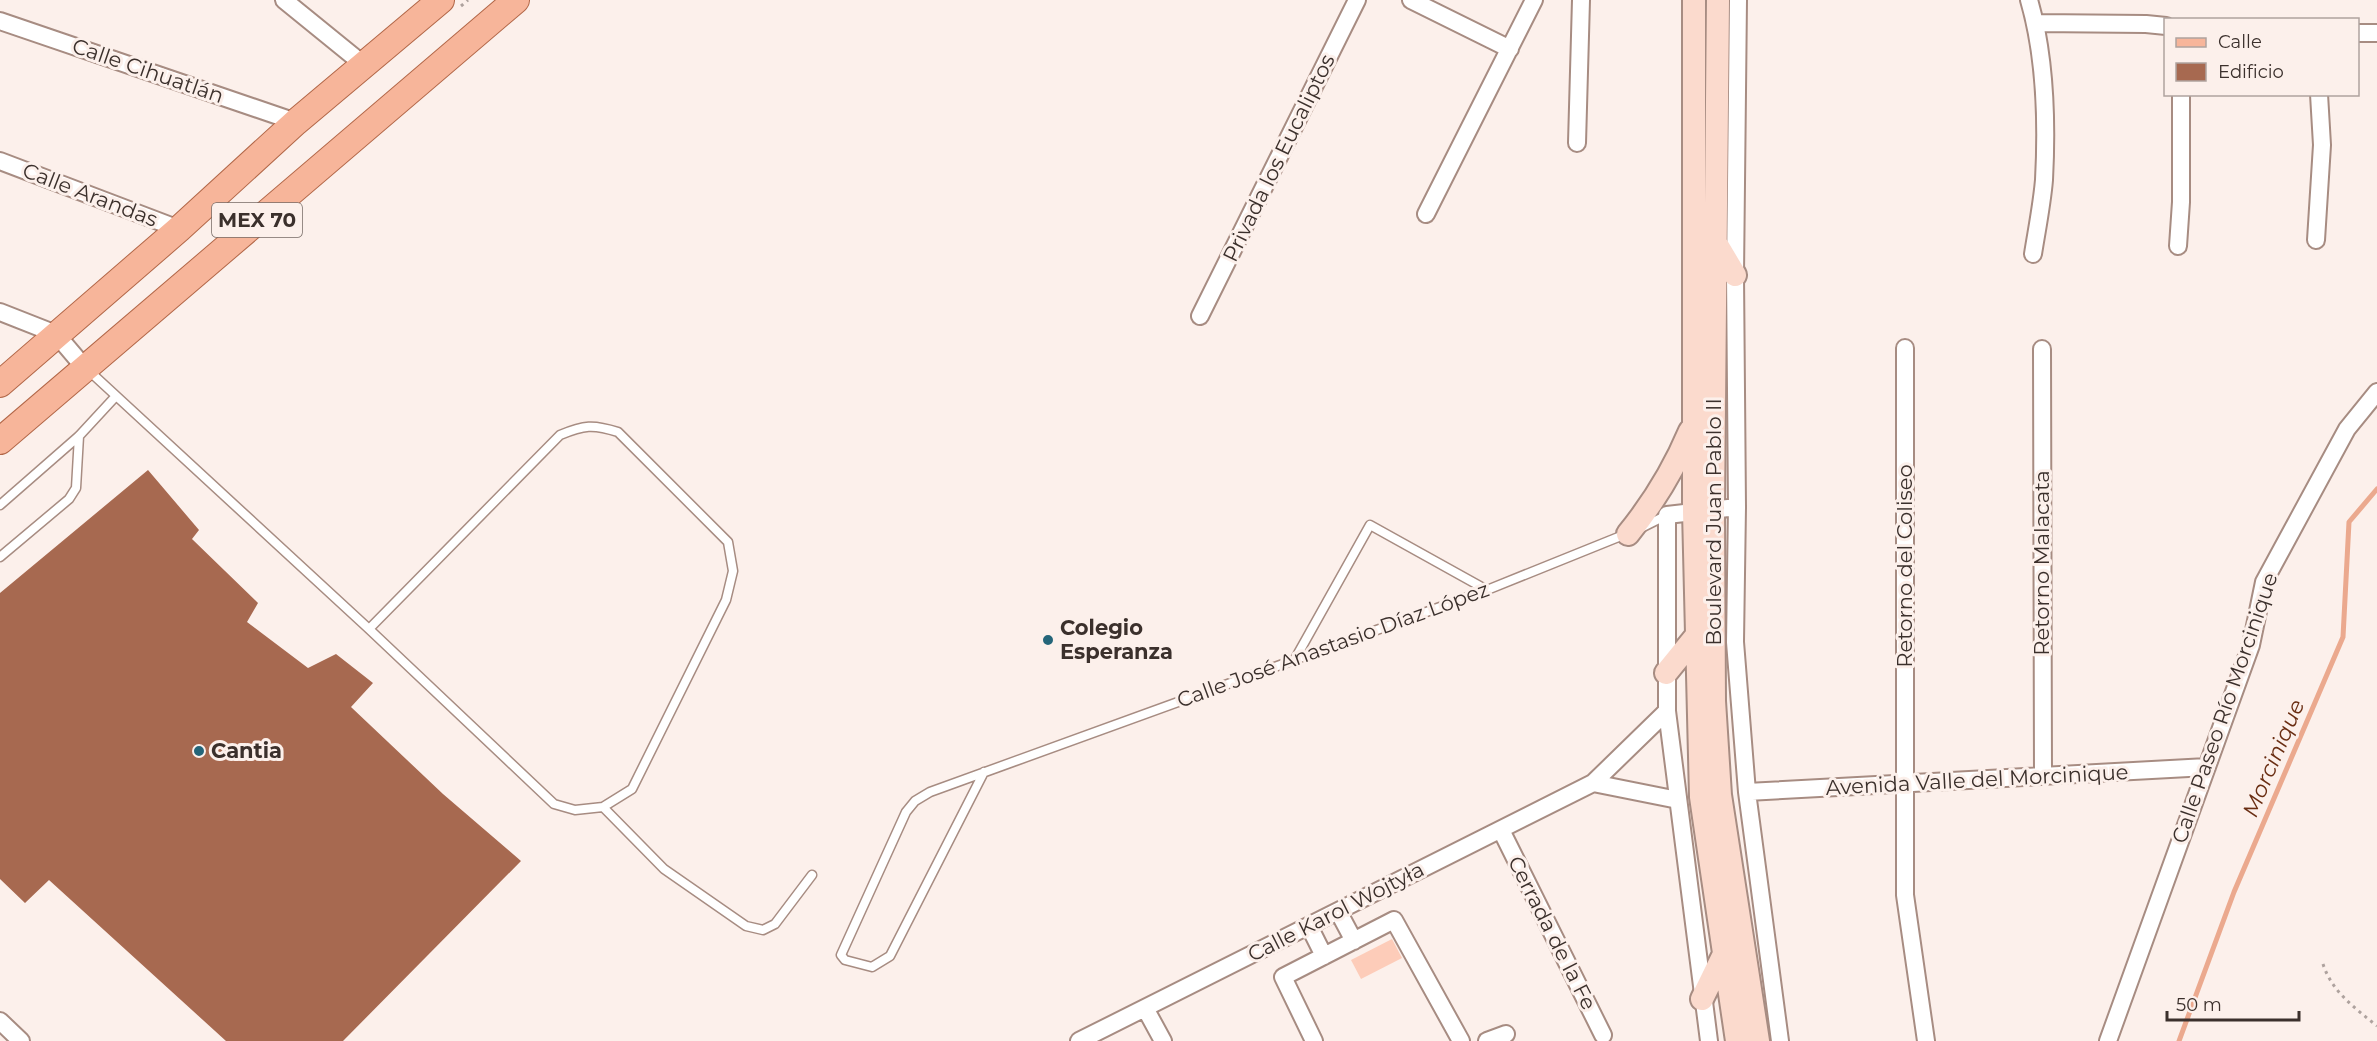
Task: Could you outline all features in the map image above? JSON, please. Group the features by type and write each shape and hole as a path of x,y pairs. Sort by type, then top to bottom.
{"main road":[{"name":"MEX 70","path":"0,384 179,229 296,122 441,0"},
{"name":"MEX 70","path":"0,441 516,0"},
{"name":"Boulevard Juan Pablo II","path":"1694,0 1694,422 1704,510 1720,795 1758,1041"},
{"name":"Boulevard Juan Pablo II","path":"1718,0 1716,243 1697,636 1701,797 1737,1041"},
{"path":"1716,243 1735,275"},
{"path":"1628,534 1647,512 1665,484 1694,422"},
{"path":"1666,673 1697,636"},
{"path":"1702,999 1723,956"}],"street":[{"path":"284,0 364,65"},
{"name":"Privada los Eucaliptos","path":"1200,316 1357,0"},
{"path":"1411,0 1510,49"},
{"path":"1426,214 1534,0"},
{"path":"1577,143 1581,0"},
{"name":"Boulevard Juan Pablo II","path":"1738,0 1735,642 1747,792 1780,1041"},
{"path":"2029,0 2036,23 2044,108 2044,182 2033,254"},
{"name":"Calle Cihuatlán","path":"0,21 296,122"},
{"path":"2036,23 2164,26"},
{"path":"2359,33 2377,33"},
{"path":"2178,246 2181,202 2181,96"},
{"path":"2316,240 2322,145 2319,96"},
{"name":"Calle Arandas","path":"0,161 179,229"},
{"path":"0,312 56,334 84,367"},
{"name":"Retorno del Coliseo","path":"1905,348 1905,895 1926,1041"},
{"name":"Retorno Malacata","path":"2042,350 2043,776"},
{"name":"Calle Paseo Río Morcinique","path":"2109,1041 2252,645 2264,582 2347,429 2377,392"},
{"name":"Calle José Anastasio Díaz López","path":"1667,515 1737,507"},
{"path":"1667,515 1667,711 1709,1041"},
{"name":"Calle Karol Wojtyła","path":"1078,1041 1593,783 1667,711"},
{"name":"Avenida Valle del Morcinique","path":"1747,792 2207,767"},
{"path":"1593,783 1678,800"},
{"name":"Cerrada de la Fe","path":"1501,830 1603,1035"},
{"path":"1338,911 1354,941"},
{"path":"1314,1041 1283,977 1394,920 1461,1041"},
{"path":"1309,926 1324,956"},
{"path":"1145,1008 1163,1041"},
{"path":"0,1021 21,1041"},
{"path":"1487,1041 1506,1034"}],"lane":[{"path":"84,367 369,629 554,804 575,810 603,807 632,789 726,600 733,571 728,542 618,432 597,426 579,427 560,435 369,629"},
{"path":"0,505 79,436 116,396"},
{"path":"0,557 69,499 76,488 79,436"},
{"name":"Calle José Anastasio Díaz López","path":"984,772 890,956 872,967 845,960 841,954 906,812 915,801 930,792 984,772 1487,590 1628,534 1667,515"},
{"path":"1294,660 1370,525 1487,590"},
{"path":"603,807 664,869 746,926 763,930 775,924 812,874"}],"path":[{"path":"2323,964 2328,978 2343,998 2377,1026"}],"shaded area":[{"path":"1392,939 1402,958 1361,979 1351,960"}],"building":[{"name":"Cantia","path":"148,470 199,530 192,539 258,603 247,622 308,668 336,654 373,683 351,707 443,794 521,861 343,1041 226,1041 49,880 25,903 0,879 0,593"}],"waterway":[{"name":"Morcinique","path":"2179,1041 2234,892 2343,637 2349,522 2377,489"}],"place":[{"name":"Colegio Esperanza","path":"1048,640"},
{"name":"Cantia","path":"199,751"}]}
